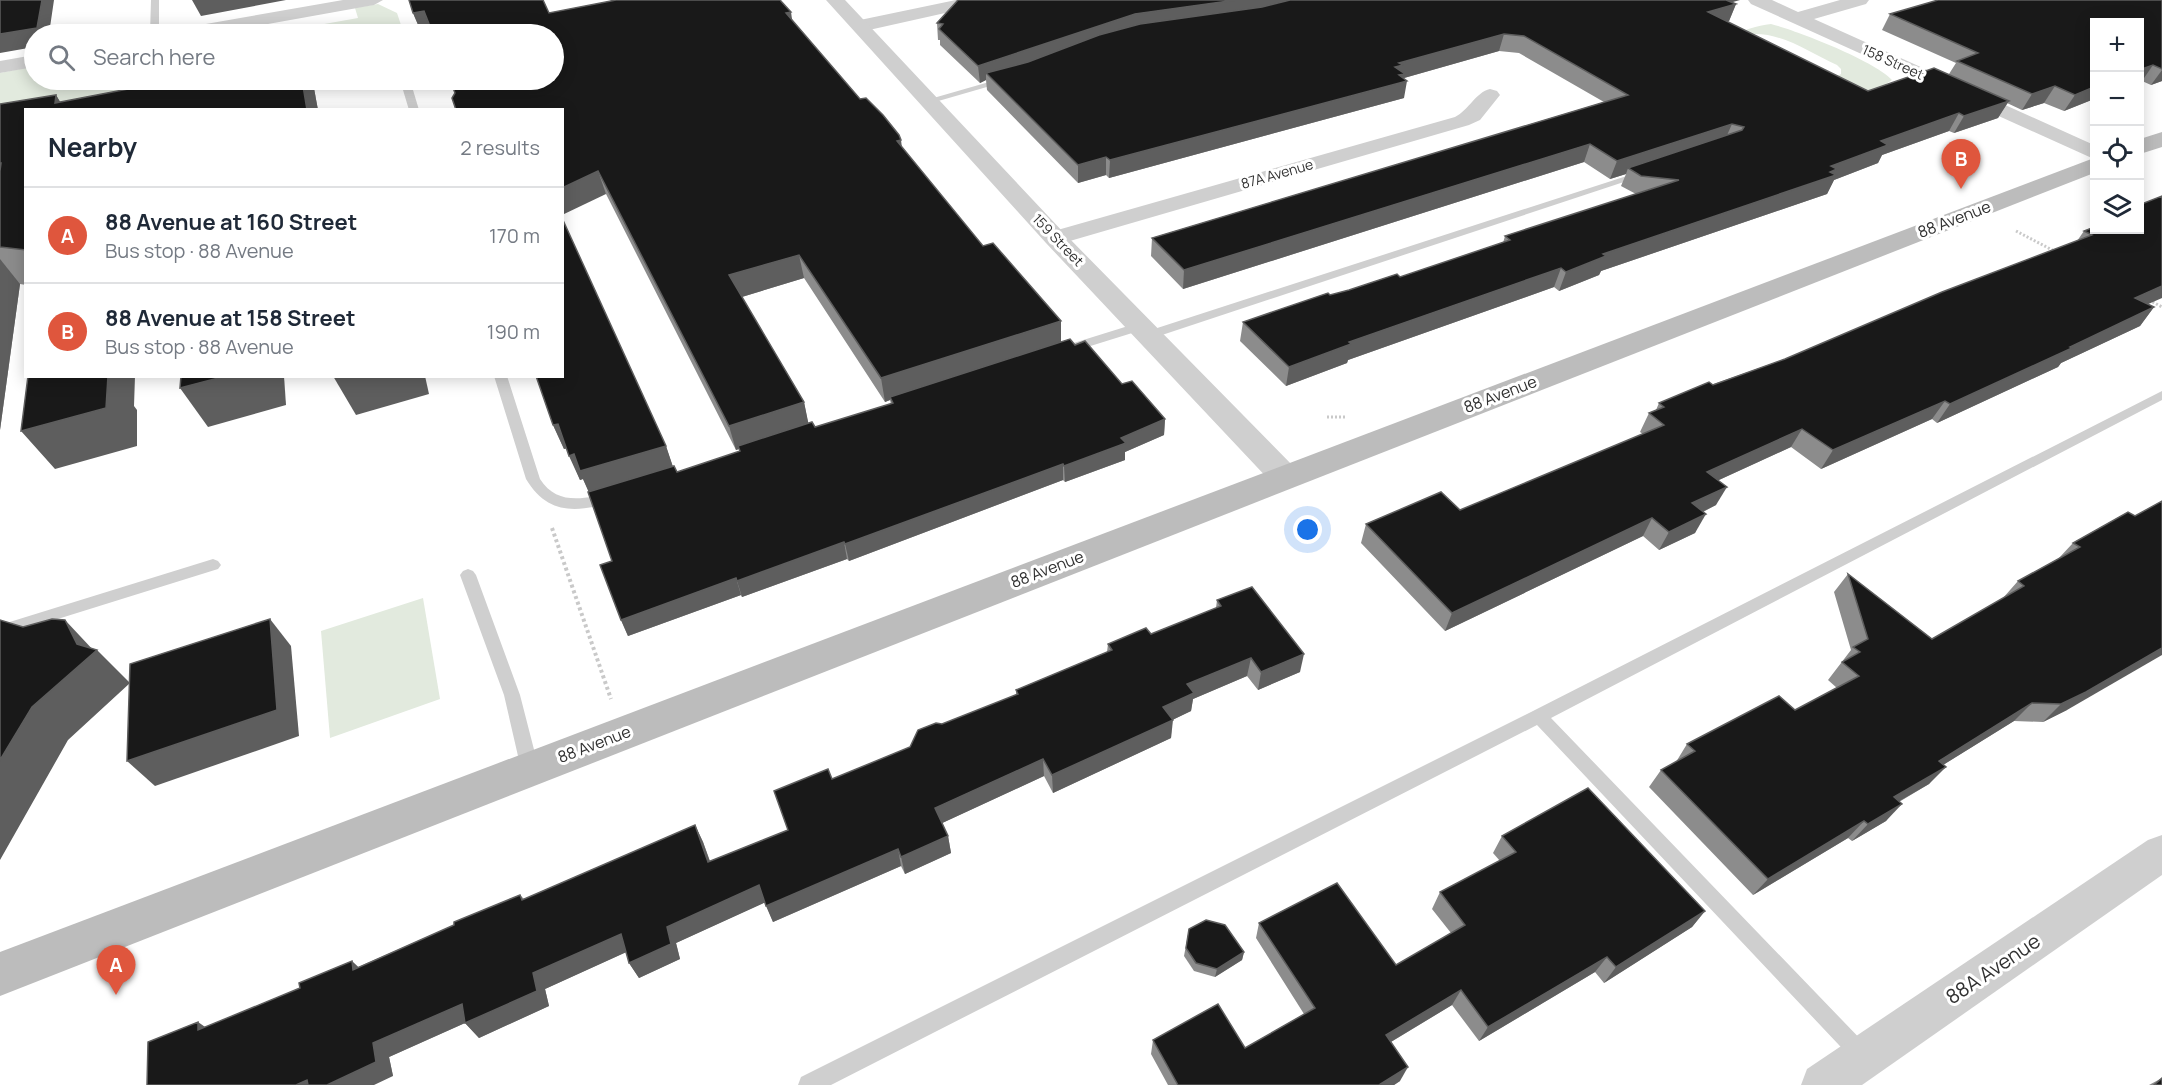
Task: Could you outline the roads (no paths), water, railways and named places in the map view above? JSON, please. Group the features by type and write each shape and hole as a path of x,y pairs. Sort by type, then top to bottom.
{"main road":[{"path":"2144,145 2162,139"},
{"name":"88 Avenue","path":"0,974 2090,167"}],"street":[{"path":"239,24 375,0"},
{"name":"159 Street","path":"835,0 1055,238 1285,477"},
{"path":"860,26 981,0"},
{"name":"158 Street","path":"1757,0 2090,151"},
{"path":"1797,18 1860,0"},
{"path":"0,67 24,63"},
{"name":"87A Avenue","path":"1055,238 1462,121 1473,116 1490,95"},
{"name":"88A Avenue","path":"1823,1085 2162,853"}],"lane":[{"path":"155,0 155,24"},
{"path":"928,101 1017,77"},
{"path":"408,90 413,108"},
{"path":"1049,355 1145,330 1649,172"},
{"path":"501,378 533,478 541,493 556,502 576,505 620,494"},
{"path":"809,1085 1539,716 2162,395"},
{"path":"0,631 213,565"},
{"path":"468,575 512,695 530,769"},
{"path":"1539,716 1864,1057"}],"place":[{"name":"88 Avenue at 158 Street","path":"1961,189"},
{"name":"88 Avenue at 160 Street","path":"116,995"}]}
